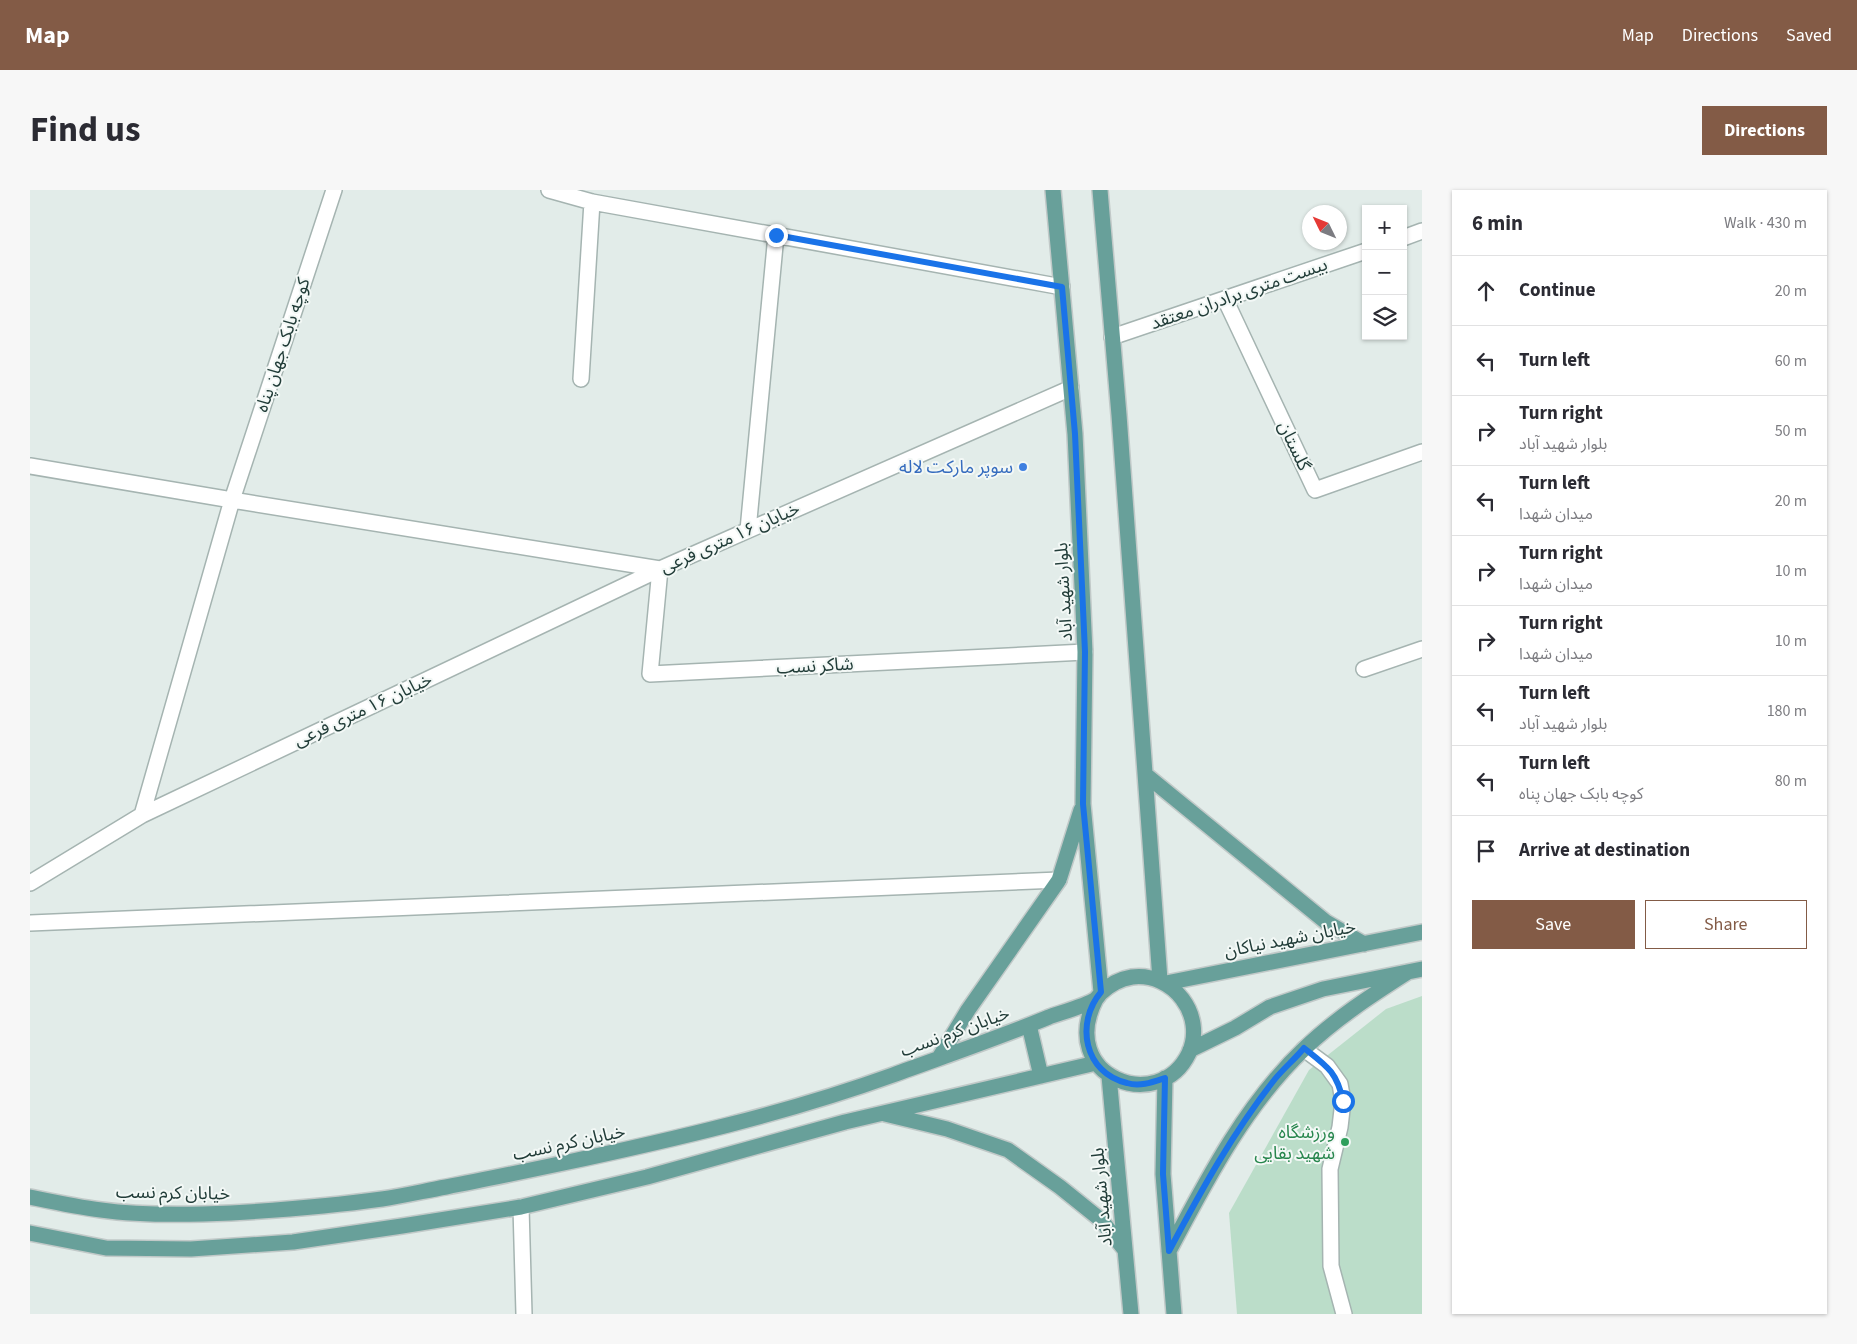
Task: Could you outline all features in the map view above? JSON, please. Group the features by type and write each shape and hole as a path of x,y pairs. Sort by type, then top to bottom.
{"main road":[{"name":"بلوار شهید آباد","path":"1053,190 1075,434 1085,652 1083,804 1099,996"},
{"path":"1100,190 1163,982"},
{"path":"1146,775 1326,922 1364,944"},
{"path":"939,1058 968,1010 1059,880 1083,804"},
{"name":"خیابان شهید نیاکان","path":"1163,982 1422,932"},
{"path":"1190,1050 1235,1028 1270,1007 1323,989 1415,970"},
{"path":"1169,1251 1202,1189 1242,1125 1276,1078 1304,1048 1363,1000 1415,970"},
{"path":"1145,976 1163,982 1181,995 1191,1012 1194,1031 1190,1050 1180,1066 1165,1078 1147,1084 1127,1084 1109,1076 1096,1063 1088,1048 1086,1031 1088,1014 1099,996 1114,983 1129,977 1145,976"},
{"name":"خیابان کرم نسب","path":"30,1198 103,1210 189,1214 288,1210 385,1199 641,1147 836,1096 1029,1025 1099,996"},
{"path":"1029,1025 1041,1076"},
{"path":"30,1233 106,1248 191,1249 293,1242 521,1206 647,1177 881,1113 1096,1063"},
{"name":"بلوار شهید آباد","path":"1109,1076 1131,1314"},
{"path":"1165,1078 1163,1174 1174,1314"},
{"path":"881,1113 947,1129 1008,1150 1060,1187 1101,1220 1126,1250"}],"street":[{"name":"کوچه بابک جهان پناه","path":"232,500 334,190"},
{"path":"549,190 592,202 1062,287"},
{"path":"581,379 592,202"},
{"path":"1407,237 1422,231"},
{"path":"748,530 776,235"},
{"name":"بیست متری برادران معتقد","path":"1112,337 1362,252"},
{"name":"گلستان","path":"1224,299 1315,490 1422,452"},
{"name":"خیابان ۱۶ متری فرعی","path":"30,884 142,815 660,569 1071,388"},
{"path":"30,466 660,569"},
{"path":"142,815 232,500"},
{"name":"شاکر نسب","path":"660,569 650,674 1085,652"},
{"path":"1364,669 1422,649"},
{"path":"30,923 1059,880"},
{"path":"1304,1048 1327,1066 1340,1084 1343,1101 1340,1127 1330,1169 1331,1266 1344,1314"},
{"path":"521,1206 524,1314"}],"green space":[{"name":"ورزشگاه شهید بقایی","path":"1422,996 1422,1314 1237,1314 1229,1213 1309,1070 1386,1009"}],"place":[{"name":"سوپر مارکت لاله","path":"1023,467"},
{"name":"ورزشگاه شهید بقایی","path":"1345,1142"}],"route":[{"path":"776,235 1062,287 1075,434 1085,652 1083,804 1101,992 1088,1014 1086,1031 1088,1048 1096,1063 1109,1076 1127,1084 1147,1084 1165,1078 1163,1174 1169,1251 1202,1189 1242,1125 1276,1078 1304,1048 1327,1066 1340,1084 1343,1101"}]}
